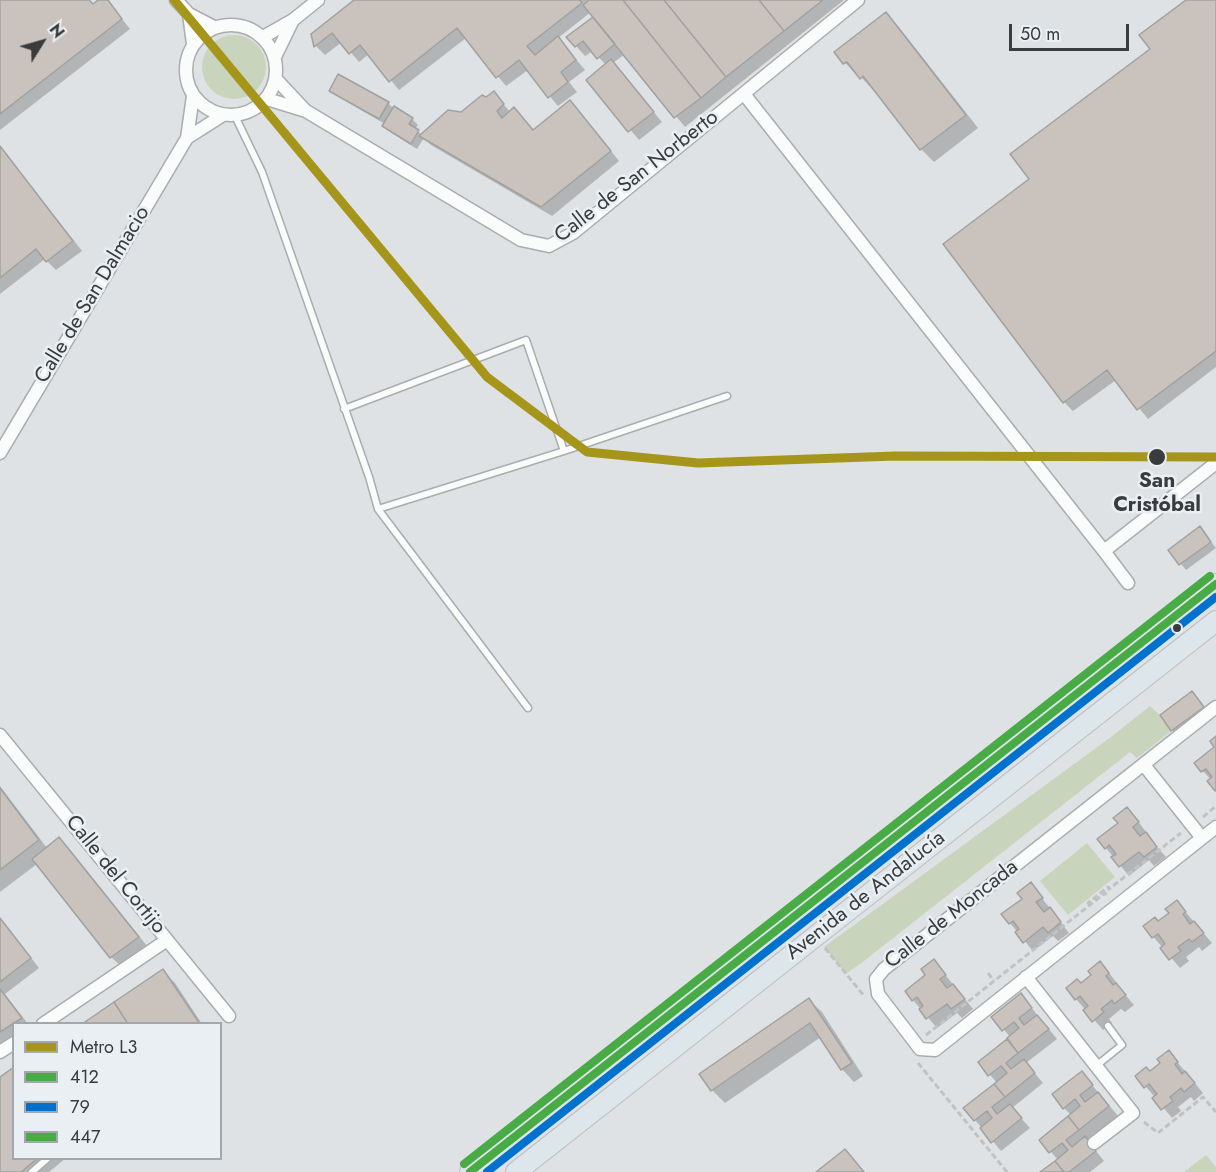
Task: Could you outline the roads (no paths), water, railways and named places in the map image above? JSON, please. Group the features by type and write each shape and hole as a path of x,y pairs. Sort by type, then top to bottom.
{"main road":[{"name":"Avenida de Andalucía","path":"470,1172 1216,584"},
{"name":"Avenida de Andalucía","path":"516,1172 1216,621"}],"street":[{"path":"176,0 189,14 214,27"},
{"path":"263,37 293,20 318,0"},
{"name":"Calle de San Norberto","path":"267,99 306,111 521,240 549,246 573,233 858,0"},
{"path":"189,14 193,44"},
{"path":"275,57 293,20"},
{"path":"231,24 248,27 263,37 275,57 276,79 267,99 258,108 247,113 229,116 206,108 193,96 186,79 186,61 193,44 214,27 231,24"},
{"name":"Calle de San Norberto","path":"276,79 306,111"},
{"path":"744,94 1128,583"},
{"name":"Calle de San Dalmacio","path":"0,453 187,138 193,96"},
{"name":"Calle de San Dalmacio","path":"187,138 229,116"},
{"path":"1104,551 1216,463"},
{"name":"Calle de Moncada","path":"1026,977 935,1050 920,1049 878,994 876,978 884,969 1216,708"},
{"name":"Calle del Cortijo","path":"0,735 229,1016"},
{"path":"1144,765 1202,838"},
{"path":"1095,1143 1133,1113 1026,977 1216,827"},
{"path":"44,1022 167,940"}],"lane":[{"path":"229,116 262,172 369,477 378,509 528,708"},
{"path":"344,409 526,340 564,451"},
{"path":"378,509 564,451 728,396"},
{"path":"1096,1066 1122,1046 1108,1026"},
{"path":"32,1172 46,1160"}],"metro line":[{"name":"L3","path":"174,0 487,377 587,452 698,463 895,456 1216,457"}],"place":[{"name":"San Cristóbal","path":"1157,457"}]}
